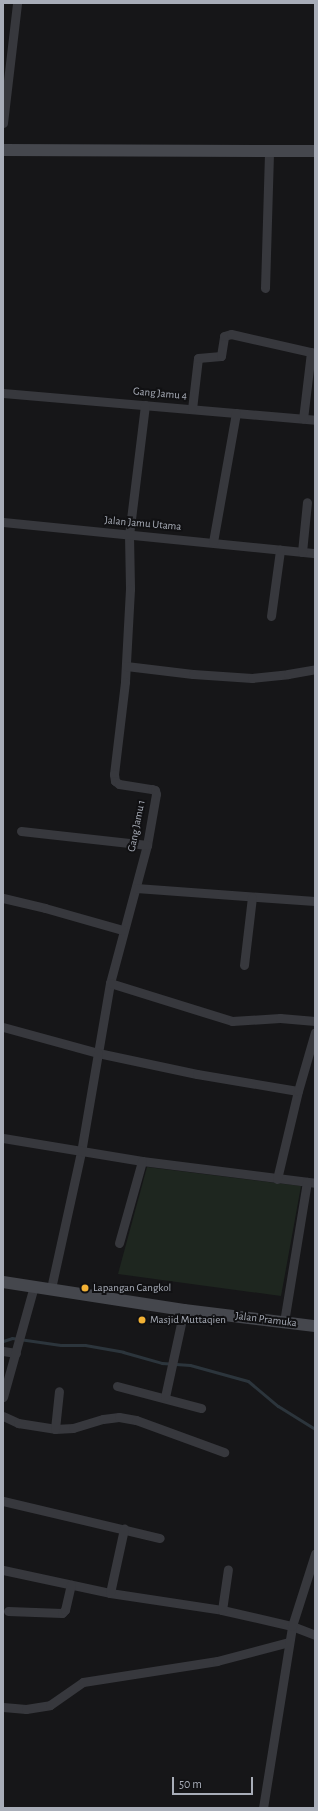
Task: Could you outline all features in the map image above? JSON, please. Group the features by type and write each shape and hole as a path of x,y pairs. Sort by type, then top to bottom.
{"main road":[{"path":"3,150 315,151"},
{"name":"Jalan Pramuka","path":"3,1282 51,1288 184,1310 315,1326"}],"street":[{"path":"3,123 17,3"},
{"path":"265,288 269,151"},
{"path":"192,409 198,358 221,356 224,336 231,334 311,352 303,419"},
{"name":"Gang Jamu 4","path":"3,393 315,420"},
{"name":"Gang Jamu 1","path":"51,1288 81,1152 110,983 147,845 155,790 119,784 115,781 114,774 126,666 130,589 129,535 145,405"},
{"path":"212,542 236,413"},
{"path":"302,552 307,502"},
{"name":"Jalan Jamu Utama","path":"3,522 315,553"},
{"path":"271,616 280,550"},
{"path":"126,666 193,674 252,678 315,669"},
{"path":"21,831 147,845"},
{"path":"136,888 315,901"},
{"path":"244,966 252,896"},
{"path":"3,898 123,930"},
{"path":"110,983 232,1021 280,1018 315,1022"},
{"path":"3,1027 98,1053 197,1074 298,1091"},
{"path":"276,1179 298,1091 315,1032"},
{"path":"3,1138 142,1161 276,1179 311,1182 284,1322"},
{"path":"119,1243 142,1161"},
{"path":"3,1397 34,1286"},
{"path":"165,1398 184,1310"},
{"path":"3,1351 16,1353"},
{"path":"117,1386 201,1408"},
{"path":"55,1430 59,1390"},
{"path":"3,1416 18,1423 55,1430 73,1428 103,1419 119,1417 136,1420 224,1452"},
{"path":"3,1501 160,1538"},
{"path":"110,1593 124,1529"},
{"path":"263,1808 292,1626 315,1554"},
{"path":"222,1610 228,1569"},
{"path":"3,1570 110,1593 222,1610 292,1626 315,1635"},
{"path":"8,1611 62,1613 65,1610 71,1584"},
{"path":"3,1707 26,1709 50,1705 83,1682 217,1661 289,1642"}],"shaded area":[{"name":"Lapangan Cangkol","path":"147,1167 301,1186 281,1296 118,1274"}],"waterway":[{"path":"3,1341 12,1338 61,1345 85,1345 123,1352 162,1363 190,1365 248,1381 278,1406 315,1429"}],"place":[{"name":"Lapangan Cangkol","path":"85,1288"},
{"name":"Masjid Muttaqien","path":"142,1320"}]}
